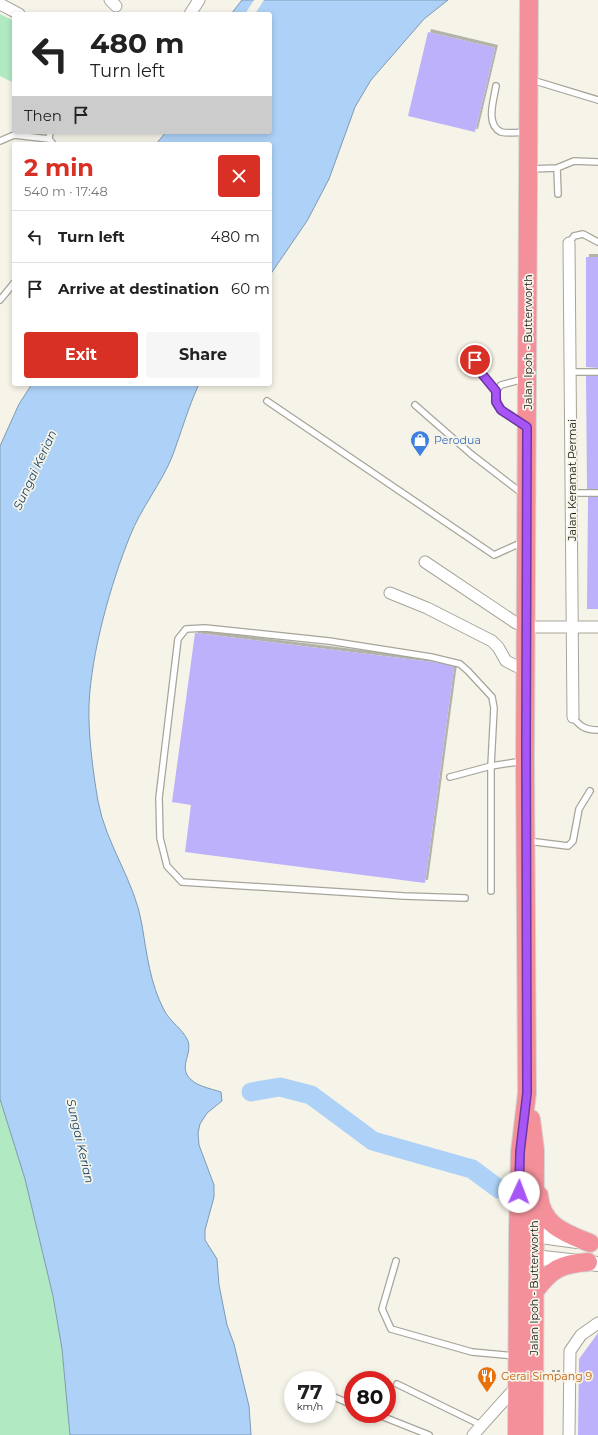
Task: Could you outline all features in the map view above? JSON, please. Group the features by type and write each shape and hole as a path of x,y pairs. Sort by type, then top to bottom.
{"highway":[{"name":"Jalan Ipoh - Butterworth","path":"517,1435 517,1356 526,1256 526,1234 520,1152 527,1093 526,627 529,0"},
{"name":"Jalan Ipoh - Butterworth","path":"526,1234 535,1150 527,1093"},
{"path":"535,1150 539,1200 545,1215 555,1228 594,1244"},
{"name":"Jalan Ipoh - Butterworth","path":"526,1256 535,1291 534,1435"},
{"path":"535,1291 552,1271 562,1266 593,1263"}],"street":[{"path":"191,12 199,0"},
{"path":"0,4 15,12"},
{"name":"Jalan Keramat Permai","path":"569,243 573,717"},
{"path":"425,562 497,611 516,623 526,627 598,627"},
{"path":"390,593 427,608 492,641 498,647 506,661 526,671"},
{"path":"526,1234 594,1244"},
{"path":"526,1256 593,1263"},
{"path":"569,1435 570,1351 581,1335 598,1323"},
{"path":"476,1432 517,1386"}],"lane":[{"path":"528,79 598,100"},
{"path":"496,86 491,119 496,129 502,132 528,132"},
{"path":"49,139 50,134"},
{"path":"0,141 14,135 49,139 51,142"},
{"path":"529,170 557,168 574,161 598,162"},
{"path":"557,168 558,194"},
{"path":"569,243 574,236 582,234 598,242"},
{"path":"0,300 12,285"},
{"path":"475,360 482,374 496,391 496,402 501,410 527,427"},
{"path":"571,372 598,372"},
{"path":"496,391 501,385 528,378"},
{"path":"267,401 494,555 527,541"},
{"path":"415,405 471,454 527,497"},
{"path":"572,493 598,493"},
{"path":"465,898 404,896 182,882 167,866 160,838 160,805 178,639 186,629 205,628 329,641 431,657 460,664 492,697 494,708 491,766 491,891"},
{"path":"573,717 578,724 587,730 598,730"},
{"path":"450,777 491,766 526,761"},
{"path":"526,841 568,846 571,844 573,841 579,809 590,792"},
{"path":"396,1261 382,1309 391,1329 472,1352 517,1356"},
{"path":"397,1384 476,1432"},
{"path":"396,1422 429,1435"}],"green space":[{"path":"0,14 12,20 12,82 0,76"},
{"path":"0,1099 25,1178 53,1296 62,1349 70,1435 0,1435"}],"water":[{"path":"242,0 448,0 424,19 371,80 355,107 329,179 307,221 272,272 272,142 158,142 164,134 272,134 272,12 233,12"},
{"name":"Sungai Kerian","path":"31,386 198,386 172,457 130,536 109,596 94,663 89,705 89,728 94,778 102,817 138,909 155,990 164,1010 188,1041 189,1050 185,1067 187,1075 198,1084 221,1092 222,1101 207,1113 200,1124 198,1133 199,1145 214,1185 214,1197 205,1230 205,1240 217,1259 219,1285 227,1325 234,1344 249,1406 251,1435 70,1435 62,1349 53,1296 25,1179 0,1099 0,446 19,404"}],"pier":[{"path":"254,0 264,0 256,12 246,12"}],"building":[{"path":"428,32 495,48 475,132 408,116"},
{"path":"586,257 598,257 598,368 586,367"},
{"path":"586,376 598,376 598,489 587,489"},
{"path":"588,497 598,497 598,609 587,609"},
{"path":"195,633 440,663 454,667 425,883 185,852 191,805 172,802"},
{"path":"598,1333 598,1435 578,1435 579,1359"}],"waterway":[{"path":"251,1092 280,1087 311,1095 373,1141 472,1169 499,1189"}],"place":[{"name":"Perodua","path":"420,457"},
{"name":"Gerai Simpang 9","path":"487,1393"}],"route":[{"path":"475,360 482,374 496,391 496,402 501,410 527,427 527,1093 520,1152 519,1192"}]}
